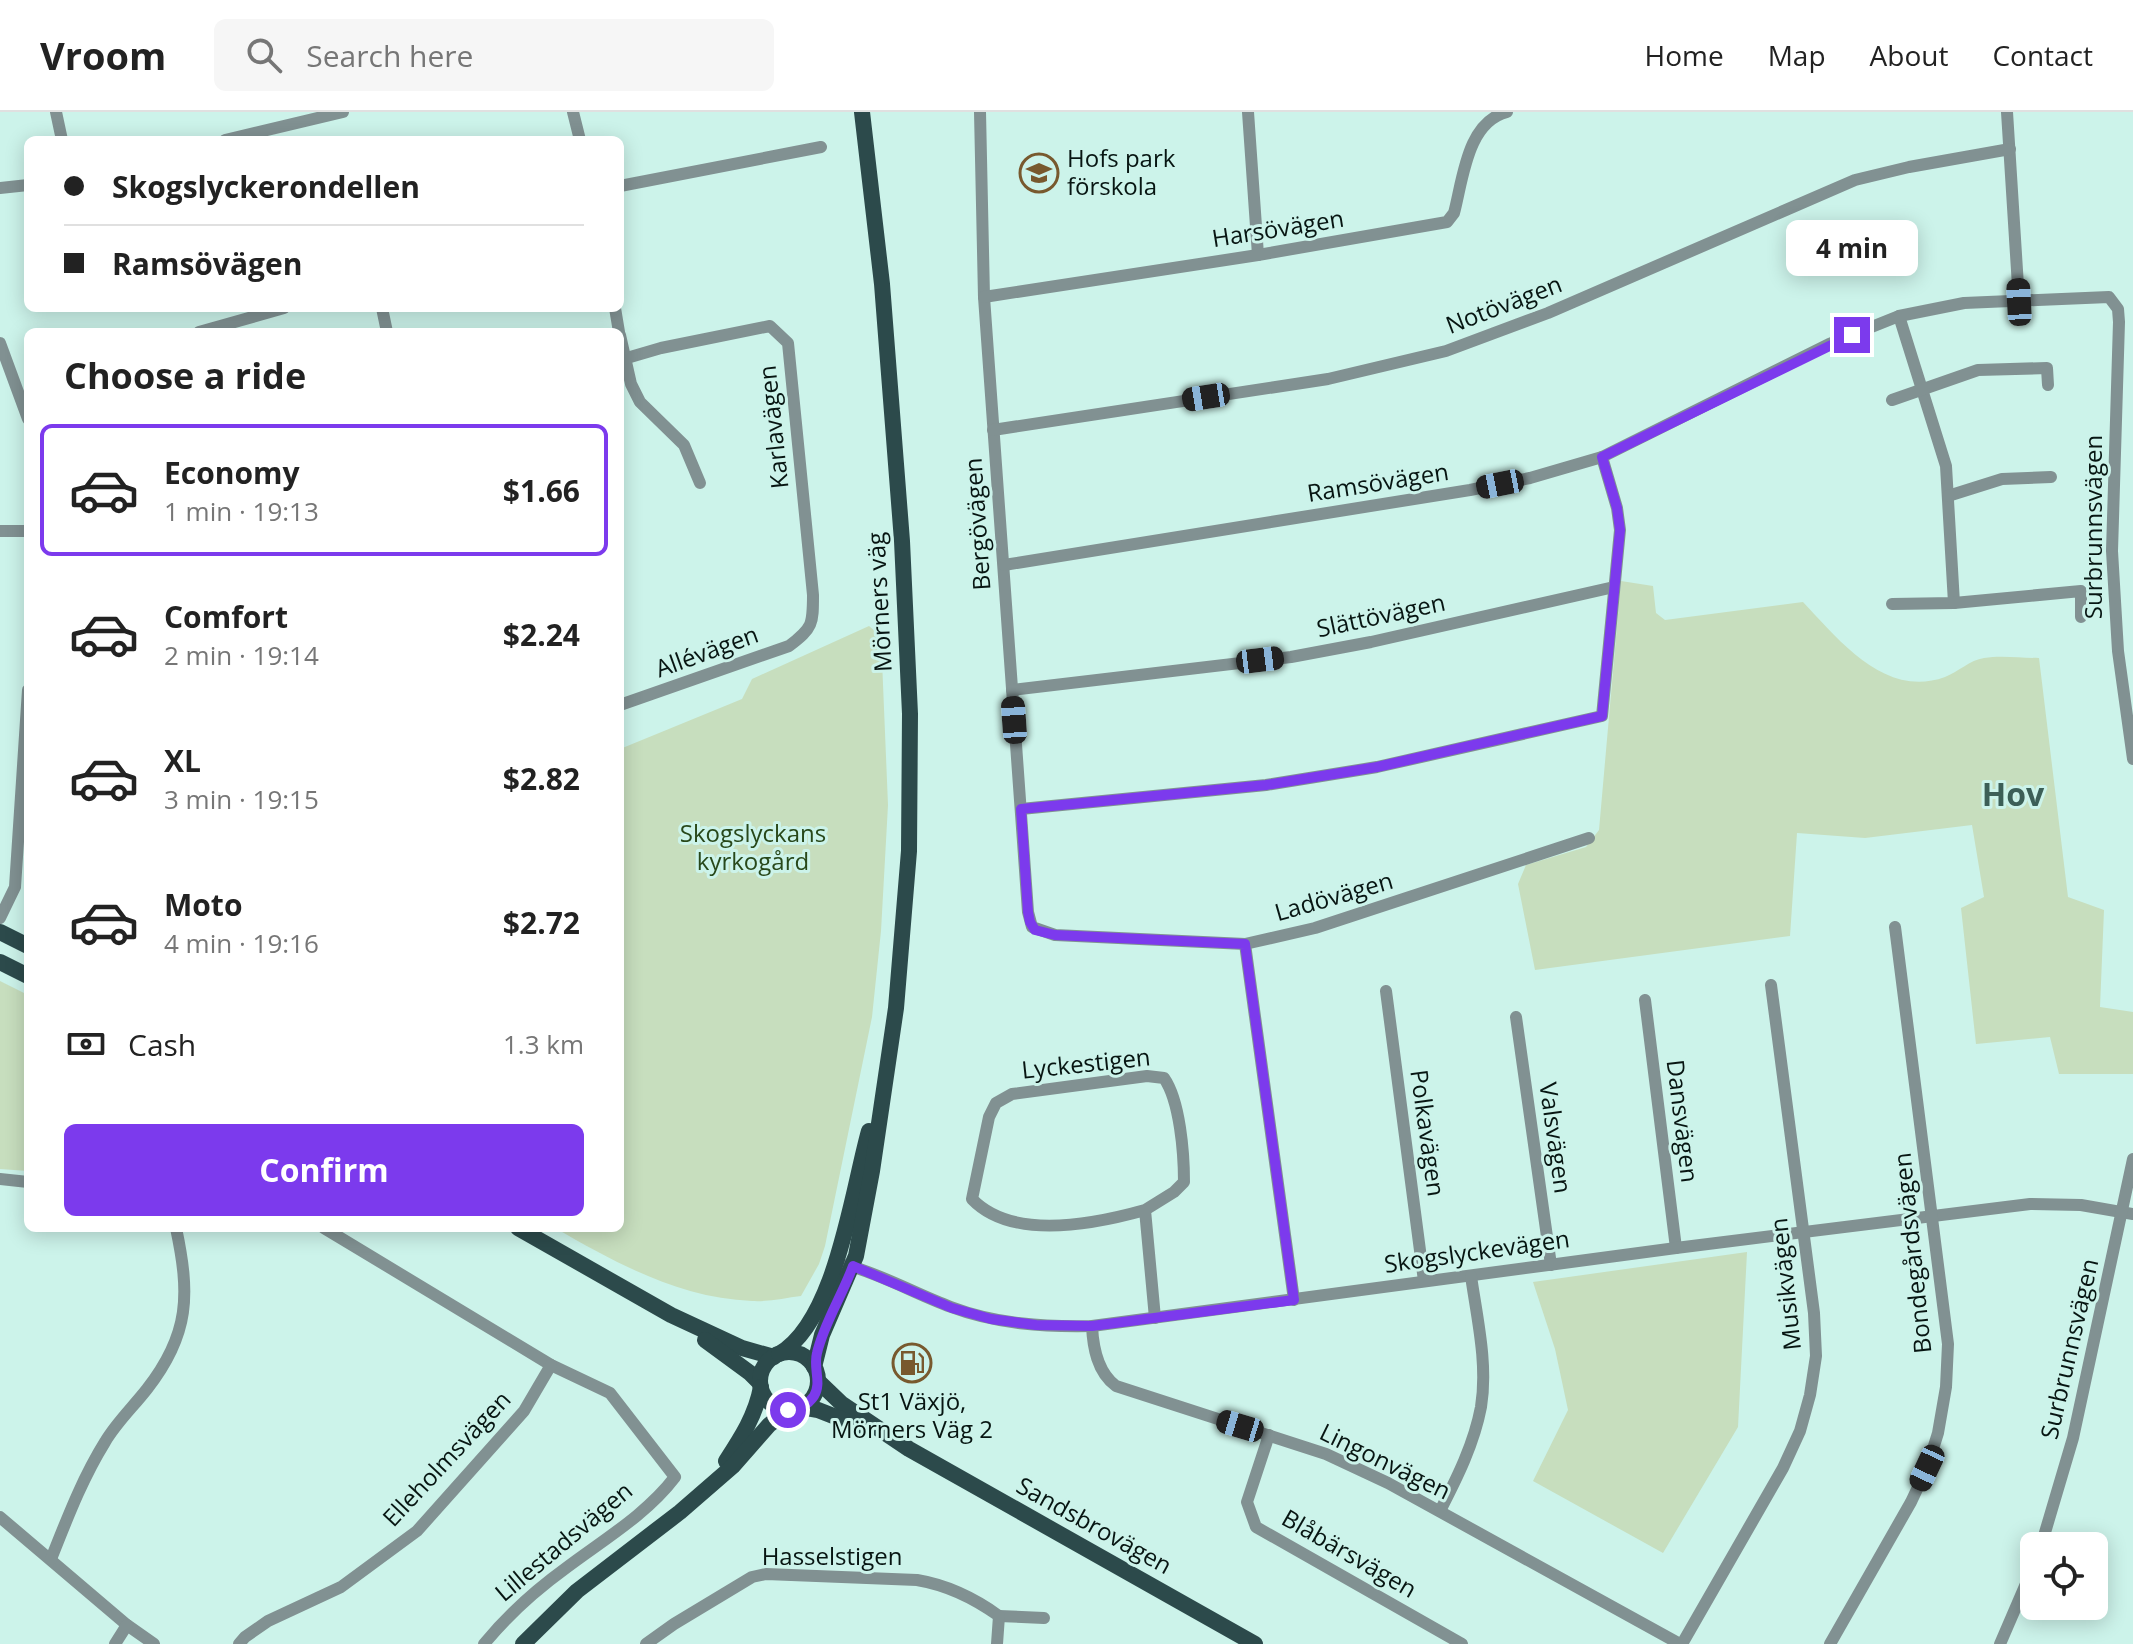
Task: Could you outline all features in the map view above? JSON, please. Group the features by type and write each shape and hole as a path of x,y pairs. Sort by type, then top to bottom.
{"main road":[{"name":"Mörners väg","path":"816,1374 822,1335 872,1171 896,1008 909,851 910,714 902,541 882,284 863,112"},
{"path":"0,932 24,944"},
{"path":"0,962 24,974"},
{"path":"525,1232 671,1315 742,1348 776,1355 791,1352 800,1355 816,1374 814,1396 794,1409 772,1405 750,1373 671,1315"},
{"name":"Mörners väg","path":"776,1355 790,1347 801,1335 844,1264"},
{"path":"760,1385 764,1366 776,1355"},
{"name":"Sandsbrovägen","path":"816,1374 842,1404 909,1449 1255,1644"},
{"name":"Lillestadsvägen","path":"708,1488 749,1423 760,1385"},
{"name":"Sandsbrovägen","path":"794,1409 837,1417 909,1449"},
{"name":"Lillestadsvägen","path":"523,1644 577,1591 680,1512 733,1466 769,1425 794,1409"}],"street":[{"path":"56,112 61,136"},
{"path":"242,136 343,112"},
{"path":"573,112 579,136"},
{"name":"Bergövägen","path":"980,112 984,297 1028,912 1035,930"},
{"path":"1248,112 1258,255"},
{"name":"Harsövägen","path":"984,297 1447,222 1454,213 1472,144 1495,115 1507,112"},
{"path":"2007,112 2019,302"},
{"path":"624,185 821,147"},
{"name":"Notövägen","path":"993,430 1328,379 1446,351 1548,313 1855,180 2010,149"},
{"path":"0,188 24,185"},
{"name":"Ramsövägen","path":"1004,565 1530,478 1602,457 1829,344 1899,316 1964,303 2109,297"},
{"name":"Surbrunnsvägen","path":"2109,297 2118,309 2119,322 2112,551 2114,606 2133,759"},
{"path":"213,328 270,312"},
{"path":"1899,316 1946,466 1954,603"},
{"name":"Karlavägen","path":"624,359 770,326 788,343 813,595 813,622 805,634"},
{"path":"0,343 4,365 22,383"},
{"path":"624,365 640,402 684,445 700,483"},
{"path":"1892,400 1978,370 2047,368 2048,385"},
{"path":"1021,809 1280,783 1377,767 1602,716 1620,530 1602,457"},
{"path":"1948,496 2002,479 2051,477"},
{"path":"0,531 24,531"},
{"name":"Slättövägen","path":"1012,690 1291,657 1614,587"},
{"path":"1892,604 1954,603 2081,591 2081,617"},
{"name":"Allévägen","path":"624,704 789,646 805,634"},
{"path":"0,918 15,887 24,794"},
{"name":"Ladövägen","path":"1035,930 1055,935 1245,944 1340,920 1589,838"},
{"name":"Bondegårdsvägen","path":"1830,1644 1927,1468 1938,1433 1946,1387 1948,1344 1895,927"},
{"path":"1245,944 1294,1300"},
{"name":"Musikvägen","path":"1681,1644 1783,1468 1800,1431 1816,1356 1814,1313 1771,985"},
{"name":"Polkavägen","path":"1386,991 1424,1281"},
{"name":"Dansvägen","path":"1645,1000 1676,1248"},
{"name":"Valsvägen","path":"1516,1017 1551,1265"},
{"name":"Lyckestigen","path":"1147,1076 1164,1078 1173,1090 1184,1182 1145,1210 1078,1225 1023,1223 983,1211 972,1199 989,1117 996,1103 1012,1094 1147,1076"},
{"name":"Surbrunnsvägen","path":"2045,1532 2073,1438 2128,1213 2133,1159"},
{"path":"0,1179 24,1182"},
{"name":"Skogslyckevägen","path":"844,1264 971,1314 1036,1325 1092,1326 2030,1204 2081,1205 2128,1213"},
{"path":"1145,1210 1155,1318"},
{"path":"51,1559 77,1494 106,1440 175,1348 185,1308 185,1272 177,1232"},
{"path":"331,1232 551,1365"},
{"path":"1440,1511 1466,1458 1481,1406 1483,1362 1471,1276"},
{"name":"Lingonvägen","path":"1092,1326 1098,1362 1108,1380 1116,1386 1326,1454 1388,1483 1681,1644"},
{"name":"Lillestadsvägen","path":"484,1644 563,1570 618,1532 675,1477 610,1393 551,1365"},
{"name":"Elleholmsvägen","path":"239,1644 268,1621 341,1587 417,1531 524,1411 551,1365"},
{"name":"Blåbärsvägen","path":"1269,1435 1247,1502 1256,1527 1462,1644"},
{"path":"0,1517 127,1625 154,1644"},
{"name":"Hasselstigen","path":"646,1644 752,1577 766,1574 934,1583 999,1616"},
{"path":"2000,1644 2020,1598"},
{"path":"997,1644 999,1616 1044,1618"},
{"path":"115,1644 127,1625"}],"green space":[{"path":"1621,581 1653,586 1656,613 1665,620 1803,602 1865,662 1903,680 1923,682 1945,677 1984,658 2039,658 2068,897 2104,910 2100,1007 2133,1012 2133,1074 2059,1074 2050,1037 1976,1044 1961,908 1984,897 1972,825 1865,838 1797,833 1790,936 1535,970 1518,884 1526,865 1586,847 1599,830"},
{"name":"Skogslyckans kyrkogård","path":"869,626 881,636 888,805 881,931 872,1017 825,1246 801,1296 752,1301 674,1286 625,1266 562,1232 624,1232 624,747 742,699 752,679"},
{"path":"0,981 24,993 24,1171 0,1169"},
{"path":"1747,1252 1738,1427 1663,1553 1533,1481 1568,1410 1555,1349 1533,1282"}],"place":[{"name":"Hofs park förskola","path":"1039,173"},
{"name":"St1 Växjö, Mörners Väg 2","path":"912,1363"}],"district":[{"name":"Hov","path":"2013,795"}],"route":[{"path":"788,1410 804,1406 814,1396 818,1381 814,1367 819,1343 853,1266 971,1314 1058,1327 1092,1326 1294,1300 1245,944 1055,935 1035,930 1028,912 1021,809 1266,785 1377,767 1602,716 1620,530 1602,457 1852,335"}]}
